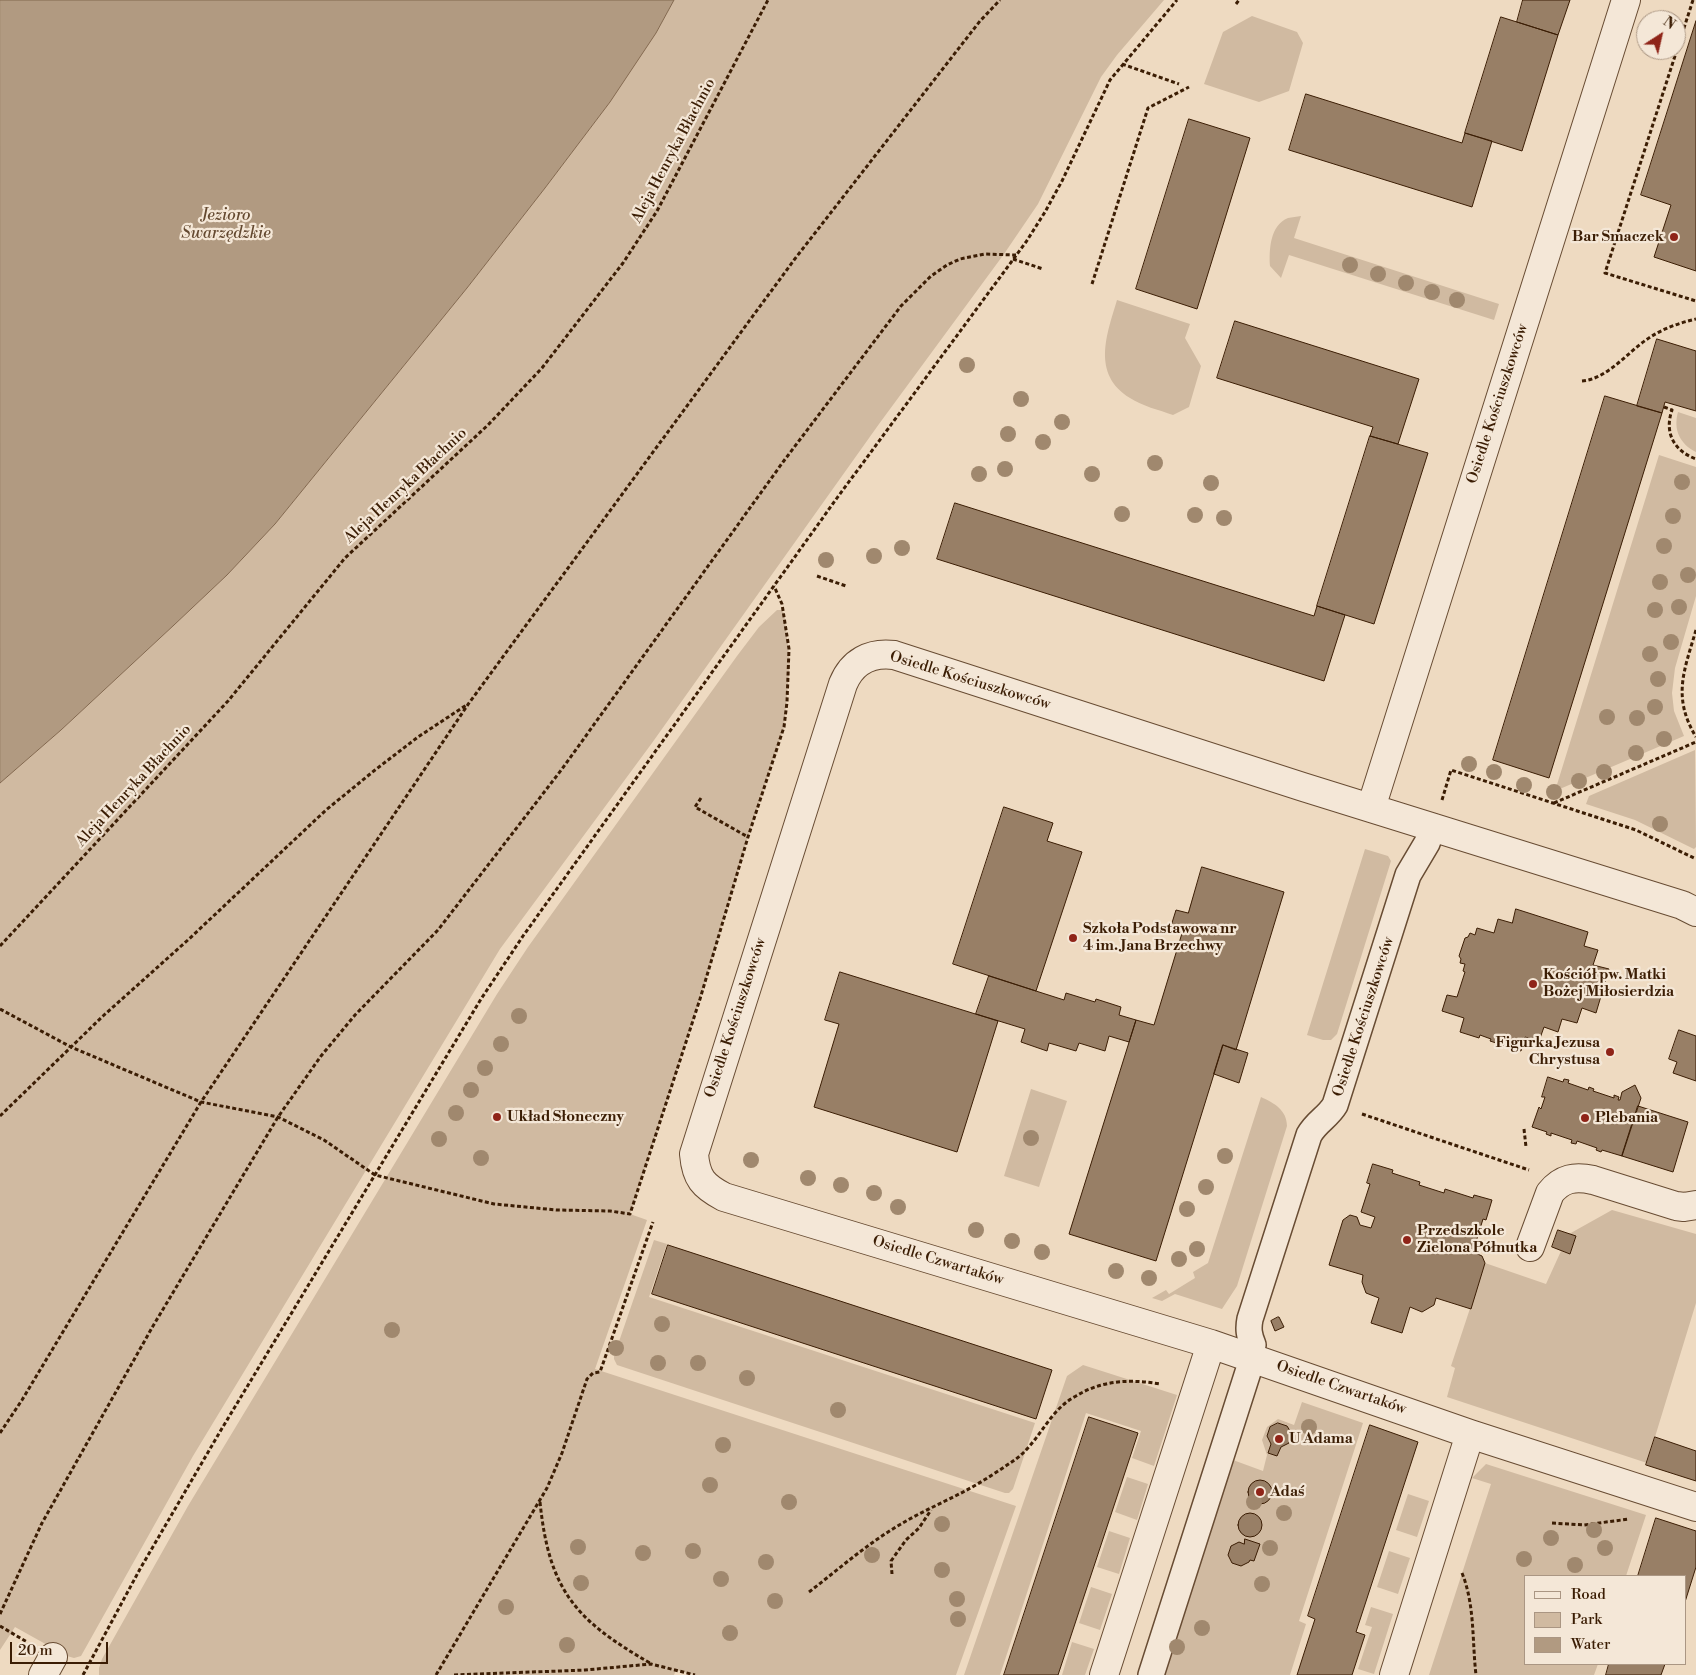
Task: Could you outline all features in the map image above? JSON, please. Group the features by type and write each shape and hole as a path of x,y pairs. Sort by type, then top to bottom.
{"street":[{"name":"Osiedle Kościuszkowców","path":"1371,808 1626,0"},
{"name":"Osiedle Kościuszkowców","path":"695,1147 842,684 850,671 860,661 875,656 894,655 1371,808 1682,905 1696,912"},
{"name":"Osiedle Kościuszkowców","path":"1253,1345 1249,1336 1250,1318 1309,1135 1318,1122 1336,1105 1408,875 1427,843 1433,827"},
{"name":"Osiedle Czwartaków","path":"695,1147 695,1169 698,1177 710,1189 724,1197 1212,1344 1470,1434 1696,1507"},
{"path":"1530,1247 1550,1192 1554,1187 1568,1179 1583,1178 1593,1180 1676,1206 1696,1205"},
{"path":"1104,1675 1212,1344"},
{"path":"1151,1675 1248,1372"},
{"path":"1394,1675 1470,1434"}],"path":[{"name":"Aleja Henryka Błachnio","path":"0,946 228,701 345,558 488,425 542,368 623,263 658,211 768,0"},
{"path":"0,1433 27,1392 201,1102 469,703 794,260 980,21 1000,0"},
{"path":"83,1675 149,1552 481,999 523,936 836,498 1016,255 1045,212 1062,181 1108,83 1177,0"},
{"path":"1236,4 1239,0"},
{"path":"1693,0 1605,273 1696,301"},
{"path":"1122,64 1179,84"},
{"path":"1092,284 1148,108 1190,87"},
{"path":"0,1614 42,1522 153,1326 278,1117 321,1056 355,1015 438,930 556,776 782,462 901,306 931,276 960,258 985,254 1016,255"},
{"path":"1013,259 1044,269"},
{"path":"1582,381 1599,376 1653,335 1696,319"},
{"path":"1664,408 1672,410 1669,426 1672,440 1683,453 1696,459"},
{"path":"817,576 846,586"},
{"path":"0,1009 71,1047 201,1102 278,1117 324,1140 375,1175 494,1204 556,1210 610,1211 630,1214 700,999 748,837 784,727 789,649 782,604 774,586"},
{"path":"1696,630 1681,688 1685,713 1696,737"},
{"path":"0,1116 71,1047 326,810 418,737 469,703"},
{"path":"1554,803 1696,742"},
{"path":"1433,827 1451,770 1646,833 1696,858"},
{"path":"701,798 695,807 748,837"},
{"path":"1336,1105 1513,1163"},
{"path":"1524,1129 1526,1147"},
{"path":"436,1675 540,1502 558,1464 587,1380 593,1373 600,1372 653,1222"},
{"path":"809,1592 883,1535 932,1507 967,1490 1016,1458 1034,1442 1053,1414 1067,1401 1077,1395 1102,1385 1125,1380 1140,1380 1160,1384"},
{"path":"540,1502 546,1547 562,1588 573,1606 605,1636 651,1664 695,1675"},
{"path":"892,1574 891,1560 906,1540 919,1528 932,1507"},
{"path":"1552,1524 1584,1525 1630,1519"},
{"path":"1462,1573 1471,1602 1472,1641 1476,1675"},
{"path":"454,1675 586,1670 651,1664"}],"green space":[{"path":"674,0 1164,0 1117,55 1101,77 1038,204 1004,254 879,424 652,743 500,949 193,1456 81,1656 74,1658 67,1656 15,1627 0,1650 0,783 61,730 174,625 227,575 275,524 467,288 545,188 610,102 656,33"},
{"path":"1252,16 1297,32 1303,43 1289,91 1259,102 1204,84 1223,32"},
{"path":"1301,216 1294,238 1499,304 1494,320 1289,255 1281,278 1270,266 1270,253 1274,232 1282,221"},
{"path":"1117,300 1190,324 1185,338 1201,366 1189,407 1173,415 1145,406 1130,398 1118,388 1110,377 1106,365 1106,340"},
{"path":"1678,412 1696,418 1696,452 1690,449 1679,436 1676,425"},
{"path":"1659,455 1696,467 1696,596 1675,668 1672,693 1674,711 1684,736 1555,791"},
{"path":"777,610 781,610 784,613 790,663 784,727 748,837 700,999 630,1214 647,1220 595,1369 1016,1506 956,1675 695,1675 676,1670 674,1675 99,1675 102,1659 188,1506 497,994 528,947 737,656 759,627"},
{"path":"1695,750 1696,847 1694,849 1635,820 1586,804 1589,796"},
{"path":"1365,849 1388,856 1391,861 1337,1034 1331,1040 1323,1040 1307,1035"},
{"path":"1031,1089 1067,1101 1039,1187 1004,1176"},
{"path":"1261,1097 1282,1111 1287,1126 1237,1286 1222,1309 1175,1294 1162,1301 1152,1298 1166,1290 1169,1294 1195,1278 1193,1272 1208,1263"},
{"path":"1612,1210 1696,1234 1696,1303 1647,1463 1447,1397 1455,1368 1451,1366 1485,1263 1546,1284 1561,1251 1570,1254 1576,1237 1569,1234"},
{"path":"654,1240 667,1244 649,1297 1035,1423 1013,1489 1009,1493 1005,1493 617,1365 614,1356"},
{"path":"1083,1365 1177,1395 1154,1466 1132,1458 1141,1431 1086,1413 1000,1675 964,1675 1067,1376"},
{"path":"1302,1402 1363,1423 1299,1621 1306,1624 1290,1675 1163,1675 1233,1460 1263,1471 1267,1455 1262,1440 1267,1427 1278,1419 1294,1425"},
{"path":"1486,1464 1646,1515 1626,1575 1524,1575 1524,1665 1598,1665 1594,1675 1429,1675 1491,1484 1472,1478"},
{"path":"1127,1477 1148,1484 1137,1520 1115,1512"},
{"path":"1408,1494 1429,1501 1417,1537 1396,1530"},
{"path":"1109,1531 1130,1538 1119,1574 1097,1567"},
{"path":"1389,1551 1410,1558 1398,1594 1377,1587"},
{"path":"1091,1587 1112,1594 1100,1630 1079,1623"},
{"path":"1371,1607 1393,1614 1374,1674 1358,1669 1372,1627 1365,1625"},
{"path":"1072,1642 1094,1649 1085,1675 1062,1675"}],"water":[{"name":"Jezioro Swarzędzkie","path":"0,0 674,0 656,33 610,102 545,188 467,288 275,524 227,575 174,625 61,730 0,783"}],"building":[{"path":"1523,0 1570,0 1558,35 1517,22"},
{"path":"1501,17 1558,35 1522,151 1465,133"},
{"path":"1696,21 1696,271 1654,257 1671,205 1641,195 1684,60 1686,60 1686,53"},
{"path":"1306,94 1462,143 1465,133 1492,141 1472,207 1289,150"},
{"path":"1189,119 1250,138 1197,309 1136,289"},
{"path":"1235,321 1419,379 1398,444 1370,436 1373,427 1217,378"},
{"path":"1657,339 1696,351 1696,411 1665,402 1662,413 1637,406"},
{"path":"1605,396 1662,413 1549,778 1493,760"},
{"path":"1370,436 1428,453 1374,624 1317,606"},
{"path":"955,503 1314,616 1317,606 1345,615 1324,681 937,559"},
{"path":"1004,807 1053,823 1047,841 1082,852 1036,991 953,964"},
{"path":"1202,867 1284,892 1236,1050 1223,1045 1156,1261 1069,1234 1136,1020 1154,1025 1183,930 1171,926 1176,910 1188,913"},
{"name":"Kościół pw. Matki Bożej Miłosierdzia","path":"1516,909 1588,932 1584,946 1598,950 1593,965 1609,969 1596,1013 1582,1008 1577,1023 1562,1019 1558,1032 1544,1027 1539,1041 1525,1037 1521,1051 1490,1041 1491,1039 1480,1035 1479,1038 1460,1032 1464,1018 1442,1011 1447,995 1457,997 1465,972 1463,971 1465,964 1460,963 1461,959 1459,956 1465,938 1470,933 1475,935 1477,928 1494,933 1498,919 1512,923"},
{"path":"840,972 998,1021 957,1152 814,1107 839,1024 825,1020"},
{"path":"989,976 1064,1000 1066,993 1095,1002 1096,999 1121,1007 1119,1015 1136,1020 1129,1042 1109,1036 1105,1051 1079,1043 1076,1051 1049,1043 1047,1051 1021,1042 1025,1029 976,1014"},
{"path":"1679,1030 1696,1036 1696,1081 1673,1073 1677,1062 1669,1059"},
{"path":"1223,1045 1248,1053 1239,1083 1214,1074"},
{"name":"Plebania","path":"1548,1077 1563,1082 1564,1079 1569,1080 1568,1083 1588,1090 1589,1087 1594,1089 1593,1091 1614,1098 1614,1095 1619,1097 1618,1100 1620,1100 1622,1092 1635,1085 1641,1098 1622,1156 1602,1150 1601,1152 1596,1150 1597,1148 1577,1141 1576,1144 1571,1143 1572,1140 1551,1133 1551,1136 1546,1134 1547,1132 1532,1127 1539,1107 1541,1109 1545,1097 1542,1097"},
{"path":"1638,1106 1688,1122 1673,1172 1622,1156"},
{"name":"Przedszkole Zielona Półnutka","path":"1373,1164 1393,1170 1392,1173 1420,1182 1419,1185 1444,1193 1445,1189 1473,1198 1474,1195 1492,1200 1486,1220 1483,1219 1473,1252 1482,1256 1485,1263 1471,1309 1436,1298 1434,1305 1422,1312 1410,1307 1402,1333 1371,1323 1379,1298 1366,1293 1362,1282 1363,1275 1329,1265 1343,1220 1350,1215 1357,1217 1360,1225 1371,1228 1375,1217 1361,1212 1370,1184 1367,1183"},
{"path":"1558,1230 1576,1236 1570,1254 1552,1247"},
{"path":"668,1245 1052,1370 1036,1419 652,1294"},
{"path":"1278,1317 1284,1327 1275,1331 1271,1321"},
{"path":"1089,1417 1138,1433 1058,1675 1004,1675"},
{"name":"U Adama","path":"1278,1423 1287,1426 1292,1434 1289,1443 1281,1447 1277,1456 1268,1453 1271,1444 1267,1436 1270,1427"},
{"path":"1370,1425 1418,1442 1356,1632 1365,1635 1352,1675 1297,1675 1315,1619 1308,1616"},
{"path":"1655,1437 1696,1451 1696,1481 1646,1465"},
{"name":"Adaś","path":"1260,1480 1268,1484 1272,1492 1268,1500 1260,1504 1252,1500 1248,1492 1252,1484"},
{"path":"1250,1513 1258,1517 1262,1525 1258,1533 1250,1537 1242,1533 1238,1525 1242,1517"},
{"path":"1656,1518 1696,1531 1696,1567 1686,1599 1686,1575 1638,1575"},
{"path":"1245,1539 1260,1544 1254,1561 1250,1560 1241,1566 1232,1563 1228,1555 1231,1546 1239,1542 1244,1544"},
{"path":"1609,1665 1665,1665 1661,1675 1606,1675"}],"place":[{"name":"Bar Smaczek","path":"1674,237"},
{"name":"Szkoła Podstawowa nr 4 im. Jana Brzechwy","path":"1073,938"},
{"name":"Kościół pw. Matki Bożej Miłosierdzia","path":"1533,984"},
{"name":"Figurka Jezusa Chrystusa","path":"1610,1052"},
{"name":"Układ Słoneczny","path":"497,1117"},
{"name":"Plebania","path":"1585,1118"},
{"name":"Przedszkole Zielona Półnutka","path":"1407,1240"},
{"name":"U Adama","path":"1279,1439"},
{"name":"Adaś","path":"1260,1492"}]}
